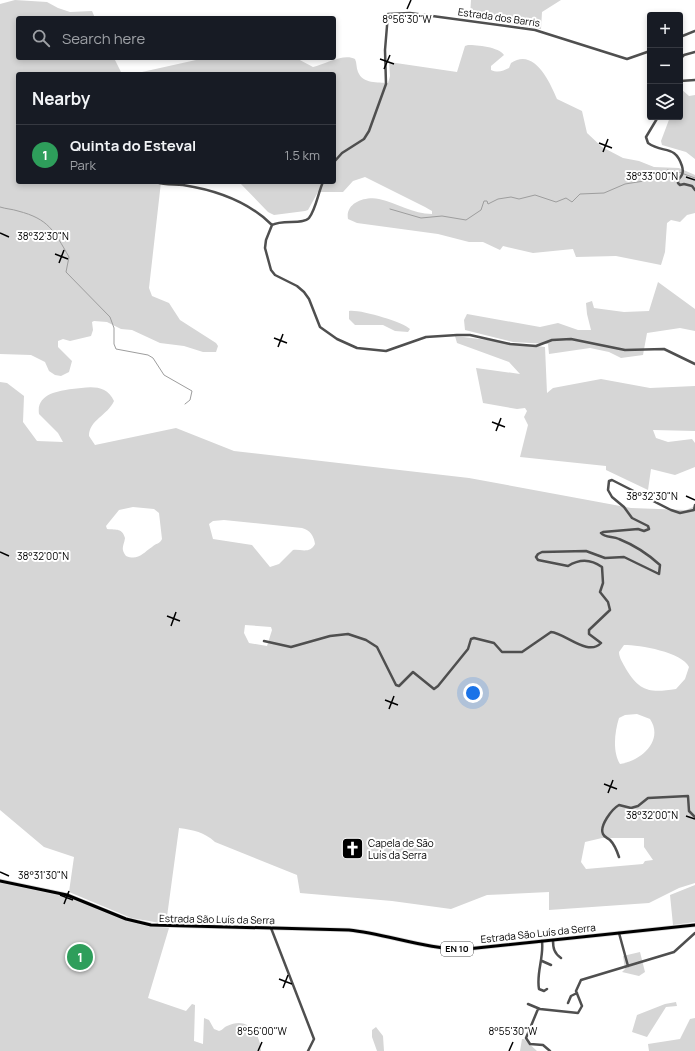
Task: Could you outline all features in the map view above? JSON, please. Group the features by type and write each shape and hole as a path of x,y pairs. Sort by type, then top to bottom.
{"main road":[{"name":"Estrada São Luís da Serra","path":"0,881 67,895 126,919 143,924 363,932 449,949 695,925"}],"street":[{"name":"Estrada dos Barris","path":"336,160 342,153 364,139 369,131 386,84 385,50 388,14 410,13 535,30 627,59 647,53"},
{"path":"683,36 695,31"},
{"path":"683,56 695,52"},
{"path":"683,81 695,80"},
{"path":"656,120 646,137 648,143 674,152 679,158 683,169 683,175 678,180 678,183 680,185 684,184 692,186 695,190"},
{"path":"175,184 224,195 259,212 272,225"},
{"path":"322,184 310,217 307,220 283,221 272,225 266,240 265,248 271,270 275,276 297,286 304,292 309,299 320,327 337,339 356,348 386,351 426,337 470,335 510,344 536,346 552,340 571,339 625,350 664,349 695,363"},
{"path":"264,642 291,647 340,634 348,634 366,640 377,647 396,685 399,686 413,672 434,689 468,649 471,639 474,638 494,643 502,652 522,652 551,632 566,636 582,645 595,647 601,643 589,634 589,630 610,610 608,602 600,592 603,583 602,567 590,561 575,562 568,566 538,560 536,557 538,554 542,552 576,551 591,552 605,558 624,557 659,574 660,565 652,557 617,538 604,536 601,533 634,529 644,531 649,529 648,526 632,518 624,507 612,497 608,490 608,481 612,480 680,513 694,510 695,505"},
{"path":"619,857 614,845 603,835 603,828 610,814 619,805 631,808 638,806 648,798 688,796 689,810 695,817"},
{"path":"271,928 314,1039 308,1051"},
{"path":"619,933 628,966"},
{"path":"528,1004 538,1009 578,1013 582,1006 576,993 577,987 581,980 674,952 695,933"},
{"path":"553,940 553,949 561,958"},
{"path":"542,941 542,961 538,984 539,989 544,991 547,989"},
{"path":"542,961 551,965"},
{"path":"568,1003 571,996 576,993"},
{"path":"538,1009 526,1038 530,1044 543,1045 550,1051"}],"shaded area":[{"path":"15,0 47,2 70,12 92,11 94,16 16,16 16,60 115,60 121,72 16,72 16,184 161,184 149,288 152,296 169,303 180,320 216,343 218,346 216,352 203,352 184,346 160,343 132,330 121,329 107,322 94,321 92,322 93,330 91,336 70,341 63,339 58,341 58,347 72,361 69,372 61,376 55,375 49,371 45,362 31,355 0,354 0,4"},
{"path":"471,0 561,0 542,12 541,29 470,17"},
{"path":"477,45 501,52 504,55 491,66 491,70 494,71 507,69 511,63 519,59 527,59 534,63 545,76 557,99 582,111 587,133 602,147 623,158 639,161 654,167 679,168 695,175 695,213 687,215 680,222 671,220 667,223 665,252 661,265 616,256 576,257 573,249 533,253 503,246 500,250 483,242 469,242 438,234 357,223 348,219 350,209 357,202 374,198 425,214 432,214 432,211 425,207 365,177 353,181 343,192 318,192 308,210 274,215 268,212 241,184 336,184 336,72 142,72 196,60 300,60 313,67 340,58 351,57 355,59 358,72 363,79 371,82 388,83 390,76 389,62 457,72 465,46"},
{"path":"683,91 689,96 695,95 695,159 686,152 662,145 661,141 669,120 683,120"},
{"path":"658,282 695,309 695,331 680,328 647,333 643,355 621,358 609,352 590,348 549,354 548,344 513,342 465,330 464,320 467,314 540,327 558,323 578,330 591,330 586,303 592,301 594,308 624,312 649,311"},
{"path":"349,311 362,312 381,317 399,323 410,329 408,332 395,331 383,325 355,325 349,319"},
{"path":"455,336 545,347 547,393 553,388 601,379 650,388 695,386 695,431 653,430 656,438 668,442 692,439 695,443 695,467 675,475 651,469 648,490 606,470 606,466 520,457 528,425 524,417 527,411 525,408 517,409 483,403 476,368 520,374 509,362 457,343"},
{"path":"0,382 7,383 24,396 23,422 37,441 63,442 58,433 39,414 39,407 44,398 61,391 90,387 106,391 111,395 114,401 108,410 95,422 90,430 89,436 95,445 176,428 234,451 469,478 631,508 686,510 695,506 695,883 679,888 649,903 549,910 549,892 487,895 451,909 392,901 300,893 297,875 215,842 198,832 179,828 166,924 131,918 69,892 74,857 44,847 0,810","holes":["133,507 154,509 159,513 161,541 140,556 134,558 126,556 123,549 125,538 124,535 121,531 107,529 106,526 119,510","224,520 302,528 311,534 314,538 315,544 308,550 293,550 279,564 270,567 252,545 213,539 209,524 213,521","245,625 271,627 272,630 267,646 249,643 244,633","624,645 640,646 660,650 678,657 689,667 685,679 676,689 659,691 646,689 631,677 620,658 619,652","637,714 650,719 654,727 652,742 643,754 636,759 620,764 617,759 615,747 615,735 619,718 625,715","602,838 644,838 644,847 653,860 645,861 643,864 586,869 581,862 585,842"]},
{"path":"0,879 56,892 142,925 169,928 148,998 186,1011 192,1004 195,1005 194,1041 203,1044 204,1018 209,1020 214,1029 219,1031 234,1023 241,1023 251,1028 255,1032 261,1051 0,1051"},
{"path":"695,885 695,922 673,925 670,895"},
{"path":"640,952 645,972 639,976 622,972 625,969 623,956"},
{"path":"676,1002 677,1006 666,1007 647,1037 632,1032 637,1015 665,1004"},
{"path":"695,1018 695,1051 649,1051 648,1044 680,1039 690,1019"},
{"path":"376,1027 383,1036 384,1051 377,1051 372,1037 372,1030"},
{"path":"522,1039 524,1039 537,1051 520,1051"}],"waterway":[{"path":"390,209 421,218 442,216 466,220 481,210 484,201 487,201 488,204 498,199 511,197 519,199 535,195 556,202 566,198 572,202 580,194 604,193 625,184 657,179 667,170 682,173"},
{"path":"684,174 695,178"},
{"path":"0,207 28,214 44,222 50,227 69,257 66,272 110,317 114,328 114,344 116,349 148,355 153,358 164,375 192,391 190,400 185,404"}],"place":[{"name":"Capela de São Luís da Serra","path":"352,849"},
{"name":"Quinta do Esteval","path":"80,957"}]}
